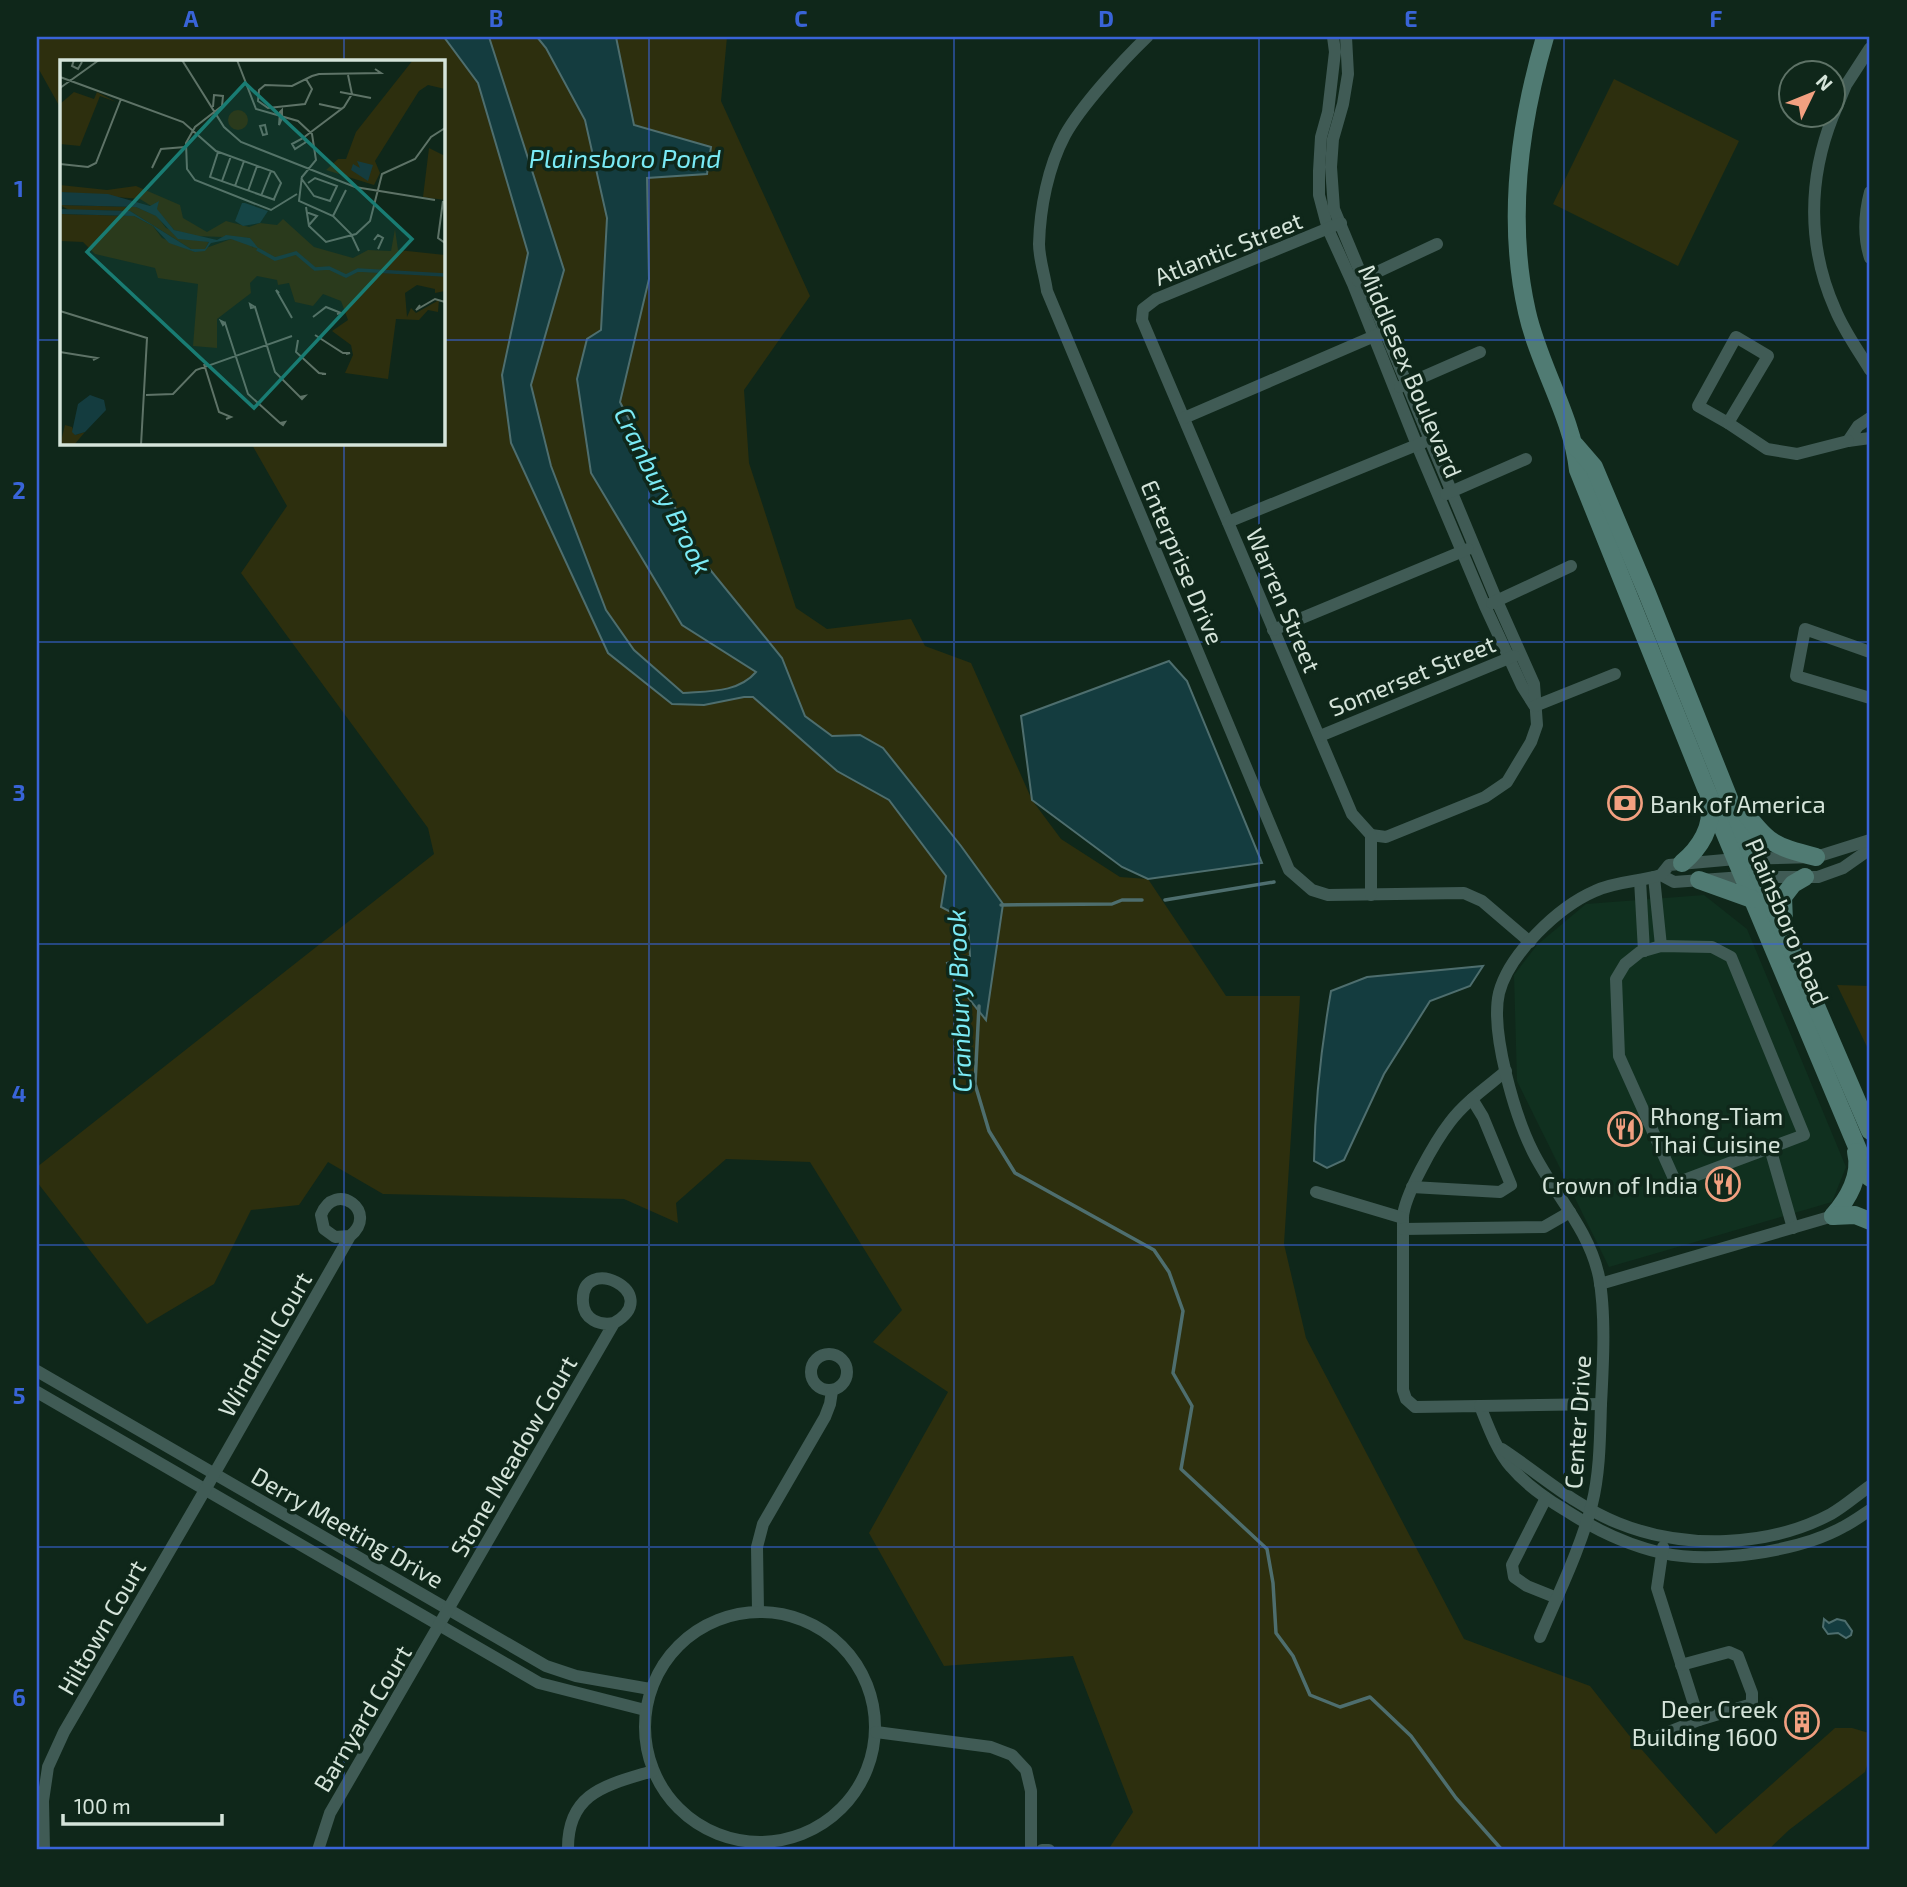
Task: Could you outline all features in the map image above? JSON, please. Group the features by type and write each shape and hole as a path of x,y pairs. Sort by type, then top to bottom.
{"street":[{"name":"Enterprise Drive","path":"1147,37 1094,96 1065,135 1044,198 1039,246 1047,292 1289,870 1312,890 1328,895 1464,894 1482,901 1530,942"},
{"name":"Middlesex Boulevard","path":"1333,37 1335,52 1328,112 1321,136 1319,195 1401,386 1417,445 1446,494"},
{"name":"Middlesex Boulevard","path":"1334,226 1331,167 1333,139 1348,74 1346,37"},
{"name":"Plainsboro Road","path":"1545,37 1523,127 1516,185 1518,243 1527,312 1546,373 1575,445 1578,470 1704,786 1785,934 1870,1131"},
{"path":"1848,82 1870,48"},
{"path":"1827,130 1815,178 1815,234 1818,257 1835,310 1870,370"},
{"path":"1870,192 1864,214 1870,258"},
{"name":"Atlantic Street","path":"1142,320 1143,309 1156,299 1334,226"},
{"path":"1358,281 1437,244"},
{"name":"Warren Street","path":"1142,320 1352,814 1371,835"},
{"path":"1184,418 1380,333"},
{"path":"1728,423 1768,356 1736,337 1698,406 1767,449 1797,454 1870,438"},
{"path":"1401,386 1480,352"},
{"name":"Middlesex Boulevard","path":"1401,386 1430,439 1446,494 1535,706"},
{"path":"1848,442 1858,426 1870,418"},
{"path":"1228,522 1430,439"},
{"name":"Plainsboro Road","path":"1575,445 1594,467 1718,769 1749,868 1752,899 1870,1178"},
{"path":"1446,494 1526,458"},
{"path":"1273,630 1469,549"},
{"path":"1491,603 1571,566"},
{"path":"1870,652 1805,629 1796,676 1870,698"},
{"name":"Somerset Street","path":"1320,736 1515,656"},
{"path":"1371,895 1371,835 1386,836 1485,797 1507,782 1531,742 1537,725 1535,706 1615,674"},
{"path":"1718,769 1759,832 1780,848 1815,857"},
{"path":"1682,863 1693,853 1706,833 1711,812 1704,786"},
{"path":"1749,868 1815,857 1870,840"},
{"path":"1749,868 1818,877 1834,873 1870,849"},
{"name":"Center Drive","path":"1658,876 1669,865 1682,863 1749,868"},
{"name":"Center Drive","path":"1540,1637 1591,1508 1599,1458 1603,1354 1600,1284 1593,1254 1532,1151 1516,1109 1497,1020 1499,995 1506,974 1530,942 1561,913 1591,892 1606,886 1658,876 1674,881 1699,880 1749,868"},
{"path":"1658,876 1661,946"},
{"path":"1785,934 1783,897 1793,884 1805,877"},
{"path":"1640,880 1644,951"},
{"path":"1699,880 1752,899"},
{"path":"1661,946 1712,947 1731,957 1804,1135 1676,1183 1619,1056 1616,979 1625,964 1644,951 1661,946"},
{"path":"1506,1071 1472,1099 1450,1122 1407,1195 1403,1224 1403,1390 1406,1399 1415,1407 1601,1404"},
{"path":"1412,1187 1500,1192 1511,1185 1483,1117 1472,1099"},
{"path":"1833,1216 1849,1194 1856,1175 1858,1160 1850,1132"},
{"path":"1770,1148 1793,1228"},
{"path":"1316,1192 1403,1224 1544,1227 1570,1212"},
{"path":"1600,1284 1833,1216 1855,1215 1870,1221"},
{"name":"Windmill Court","path":"214,1474 350,1236"},
{"name":"Stone Meadow Court","path":"449,1610 614,1323"},
{"name":"Derry Meeting Drive","path":"37,1371 546,1666 576,1676 650,1689"},
{"path":"758,1611 757,1547 763,1524 825,1417 832,1391"},
{"name":"Derry Meeting Drive","path":"37,1392 539,1683 645,1710"},
{"path":"1480,1406 1510,1466 1546,1498 1586,1524 1619,1539 1662,1553 1707,1557 1787,1547 1842,1528 1870,1510"},
{"path":"1499,1447 1526,1464 1551,1485 1619,1523 1665,1536 1702,1541 1775,1535 1832,1513 1870,1486"},
{"name":"Hiltown Court","path":"44,1850 43,1801 48,1767 53,1755 214,1474"},
{"path":"1546,1498 1512,1565 1514,1577 1527,1586 1557,1598"},
{"path":"1665,1536 1657,1588 1699,1720"},
{"name":"Barnyard Court","path":"318,1850 330,1813 449,1610"},
{"path":"758,1611 795,1616 828,1634 855,1661 871,1695 876,1732 870,1762 857,1790 837,1814 782,1846 719,1835 692,1820 669,1798 653,1771 645,1741 645,1710 650,1689 666,1658 691,1633 723,1617 758,1611"},
{"path":"1653,1738 1752,1704 1752,1693 1738,1656 1729,1652 1682,1665"},
{"path":"876,1732 991,1747 1012,1755 1026,1770 1031,1791 1031,1850"},
{"path":"568,1850 571,1824 590,1794 609,1784 653,1771"},
{"path":"1042,1850 1049,1850"}],"shaded area":[{"path":"37,37 444,37 478,83 528,253 502,374 608,653 672,704 753,697 837,771 889,800 946,876 968,921 970,957 947,963 954,980 986,1019 1003,903 883,748 860,735 832,736 805,716 782,658 703,561 620,402 649,279 647,178 706,174 711,147 634,125 616,37 727,37 721,101 810,296 744,390 749,463 796,608 827,629 911,619 925,646 971,663 1032,800 1061,839 1120,877 1148,879 1226,996 1300,996 1284,1244 1306,1338 1464,1639 1590,1686 1628,1734 1716,1834 1835,1728 1852,1728 1869,1733 1870,1756 1865,1772 1789,1830 1768,1850 1108,1850 1133,1812 1073,1656 944,1666 869,1533 948,1392 873,1342 902,1310 810,1162 726,1159 676,1203 678,1223 624,1199 383,1194 328,1162 299,1205 251,1210 214,1284 147,1324 37,1182 37,1167 434,854 428,828 241,573 287,506 252,444 444,444 444,60 60,60 60,107 37,66"},
{"path":"489,37 537,37 546,48 585,120 607,218 601,330 587,339 682,625 756,672 731,687 682,693 634,650 606,610 551,466 531,385 564,270"},
{"path":"1614,79 1739,141 1678,266 1553,204"},
{"path":"1704,895 1747,929 1846,1167 1832,1202 1609,1267 1517,1081 1514,975 1537,945 1586,904"},
{"path":"1837,985 1870,986 1870,1053"}],"water":[{"name":"Plainsboro Pond","path":"444,37 489,37 564,270 531,385 551,466 606,610 634,650 683,693 732,687 749,679 756,672 682,625 591,473 577,379 587,339 601,330 607,218 585,120 546,48 537,37 616,37 634,125 711,147 707,174 647,178 649,279 620,402 703,561 782,658 805,716 832,736 860,735 883,748 1003,904 986,1020 954,980 947,963 970,956 968,921 941,907 946,876 889,800 837,771 753,697 704,705 672,704 608,653 511,443 502,375 528,253 478,83"},
{"path":"1169,661 1187,681 1262,863 1148,879 1122,867 1032,800 1021,716"},
{"path":"1483,966 1470,986 1430,1001 1384,1074 1344,1160 1327,1168 1314,1161 1319,1076 1331,991 1367,977"},
{"path":"1824,1619 1829,1623 1837,1619 1845,1621 1852,1631 1851,1635 1846,1638 1838,1633 1828,1634 1823,1627"}],"waterway":[{"path":"1165,900 1274,882"},
{"path":"1001,905 1112,904 1122,900 1142,900"},
{"name":"Cranbury Brook","path":"979,1006 975,1084 989,1131 1015,1173 1154,1250 1169,1272 1183,1311 1173,1373 1192,1406 1181,1469 1267,1549 1273,1583 1276,1633 1293,1656 1310,1695 1340,1707 1370,1697 1411,1736 1456,1798 1502,1850"}],"place":[{"name":"Bank of America","path":"1625,803"},
{"name":"Rhong-Tiam Thai Cuisine","path":"1625,1129"},
{"name":"Crown of India","path":"1723,1184"},
{"name":"Deer Creek Building 1600","path":"1802,1722"}]}
